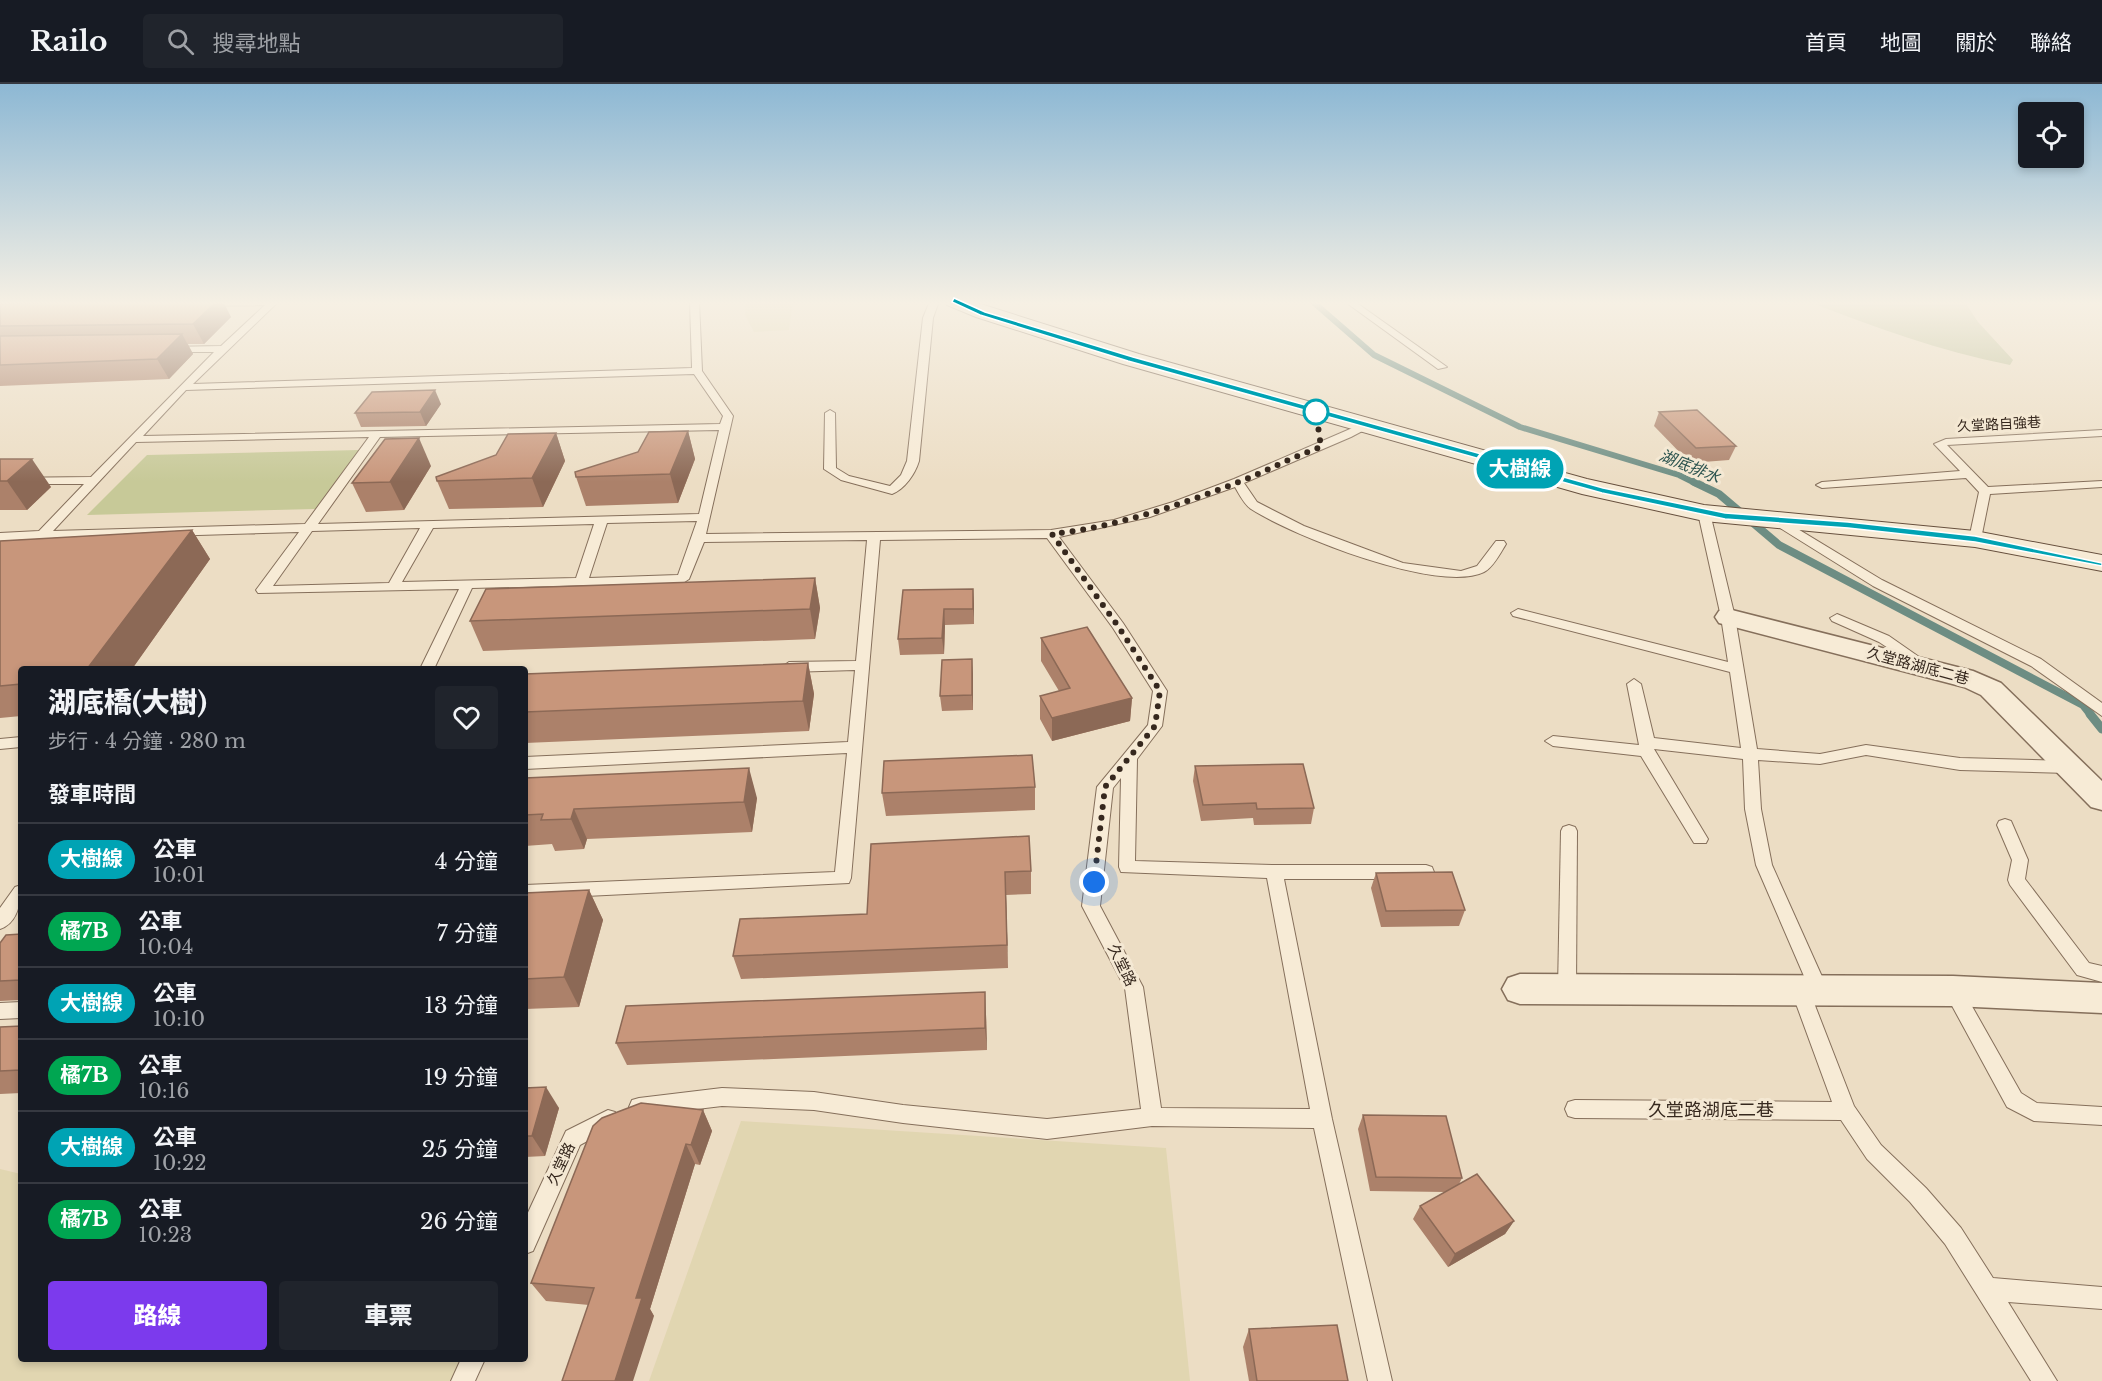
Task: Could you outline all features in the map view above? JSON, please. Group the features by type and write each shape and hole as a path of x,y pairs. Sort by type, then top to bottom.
{"street":[{"path":"1140,362 1582,486 1715,515 1769,518 1975,539 2102,563"},
{"name":"久堂路湖底二巷","path":"1728,617 1973,680 1992,689 2102,799"},
{"path":"1520,989 1953,991 2102,998"}],"lane":[{"path":"42,535 183,387 210,362"},
{"path":"377,434 263,590 683,579 699,538 728,416 697,371 697,362"},
{"path":"830,413 830,469 845,478 892,490 905,480 915,458 913,448 923,362"},
{"path":"1434,362 1442,367"},
{"path":"183,387 697,371"},
{"path":"699,538 1052,534 1092,530 1161,510 1238,483 1302,454 1340,441 1364,426"},
{"path":"134,439 725,427"},
{"name":"久堂路自強巷","path":"1985,491 1940,444 2102,433"},
{"path":"1822,485 1967,474"},
{"path":"0,482 95,480"},
{"path":"1238,483 1253,505 1300,529 1401,567 1462,575 1482,569 1500,544"},
{"path":"1975,539 1985,491 2102,484"},
{"path":"1715,515 1728,617 1750,754 1753,809 1764,865 1810,990 1846,1111 1874,1152 1918,1195 1953,1236 2045,1381"},
{"path":"0,537 704,517"},
{"path":"1769,518 1911,601 2032,657 2102,711"},
{"path":"581,582 602,519"},
{"path":"393,586 429,524"},
{"name":"久堂路","path":"528,1236 573,1138 628,1109 722,1097 814,1101 903,1114 1047,1129 1152,1117 1134,987 1091,906 1105,787 1155,726 1160,691 1118,626 1052,534"},
{"path":"528,892 843,878 874,536"},
{"path":"427,666 467,585"},
{"path":"1518,613 1736,669"},
{"path":"1837,618 1884,639 1927,668"},
{"path":"769,668 862,665"},
{"path":"1634,684 1647,747 1700,839"},
{"path":"1553,741 1820,759 1866,750 1960,764 2068,767"},
{"path":"0,744 18,742"},
{"path":"528,763 855,747"},
{"path":"1129,758 1127,867 1274,872 1426,872"},
{"path":"2005,825 2020,860 2016,880 2083,970 2102,974"},
{"path":"1567,989 1569,831"},
{"path":"1274,872 1322,1119 1380,1381"},
{"path":"0,922 18,896"},
{"path":"1953,991 2014,1100 2034,1112 2102,1116"},
{"path":"0,1011 18,1010"},
{"name":"久堂路湖底二巷","path":"1575,1109 1846,1111"},
{"path":"1152,1117 1322,1119"},
{"path":"1988,1289 2102,1298"},
{"path":"463,1381 471,1362"}],"shaded area":[{"path":"741,1121 1166,1148 1190,1381 649,1381"},
{"path":"0,1169 18,1173 18,1362 460,1362 451,1381 0,1381"}],"green space":[{"path":"1995,362 2012,362 2010,365"},
{"path":"359,450 315,509 87,515 147,455"}],"building":[{"path":"0,362 91,362 0,365"},
{"path":"435,390 420,412 355,413 372,392"},
{"path":"1697,410 1736,446 1696,448 1659,412"},
{"path":"688,431 670,474 576,477 575,472 638,452 649,432"},
{"path":"556,433 532,478 437,481 436,477 496,455 508,434"},
{"path":"419,438 390,482 352,483 385,439"},
{"path":"0,459 32,459 7,481 0,481"},
{"path":"192,530 89,666 18,666 18,684 0,686 0,541"},
{"path":"815,578 810,609 470,621 486,589"},
{"path":"973,589 973,609 944,609 942,638 898,639 903,590"},
{"path":"1087,627 1132,698 1052,718 1040,696 1070,688 1041,638"},
{"path":"972,659 972,695 940,696 942,660"},
{"path":"808,663 803,701 528,712 528,674"},
{"path":"1032,755 1035,787 882,793 884,761"},
{"path":"1303,764 1314,808 1257,809 1256,803 1203,805 1195,766"},
{"path":"749,768 744,802 574,809 571,819 541,820 543,814 528,815 528,778"},
{"path":"1029,836 1031,871 1005,872 1007,945 733,956 740,919 867,914 871,844"},
{"path":"1452,872 1465,910 1386,911 1376,873"},
{"path":"589,890 564,977 528,979 528,893"},
{"path":"18,934 18,980 0,981 0,943 6,935"},
{"path":"985,992 985,1028 616,1043 626,1006"},
{"path":"18,1026 18,1070 0,1071 0,1027"},
{"path":"546,1087 532,1136 528,1136 528,1088"},
{"path":"641,1103 703,1110 691,1145 686,1144 636,1298 642,1298 615,1381 562,1381 594,1288 531,1283 593,1126 602,1118"},
{"path":"1363,1115 1446,1116 1462,1178 1376,1177"},
{"path":"1477,1174 1514,1221 1455,1254 1420,1206"},
{"path":"1337,1325 1348,1381 1257,1381 1249,1329"}],"waterway":[{"name":"湖底排水","path":"1387,362 1520,427 1679,475 1697,484"},
{"name":"湖底排水","path":"1694,482 1719,494 1779,545 2083,705 2091,715"},
{"name":"湖底排水","path":"2090,714 2102,729"}],"bus line":[{"name":"大樹線","path":"1140,362 1582,486 1680,508 1725,516 1773,518 1975,539 2102,563"}],"route":[{"path":"1094,882 1105,787 1155,726 1160,691 1118,626 1052,534 1092,530 1161,510 1238,483 1321,447 1316,412"}]}
